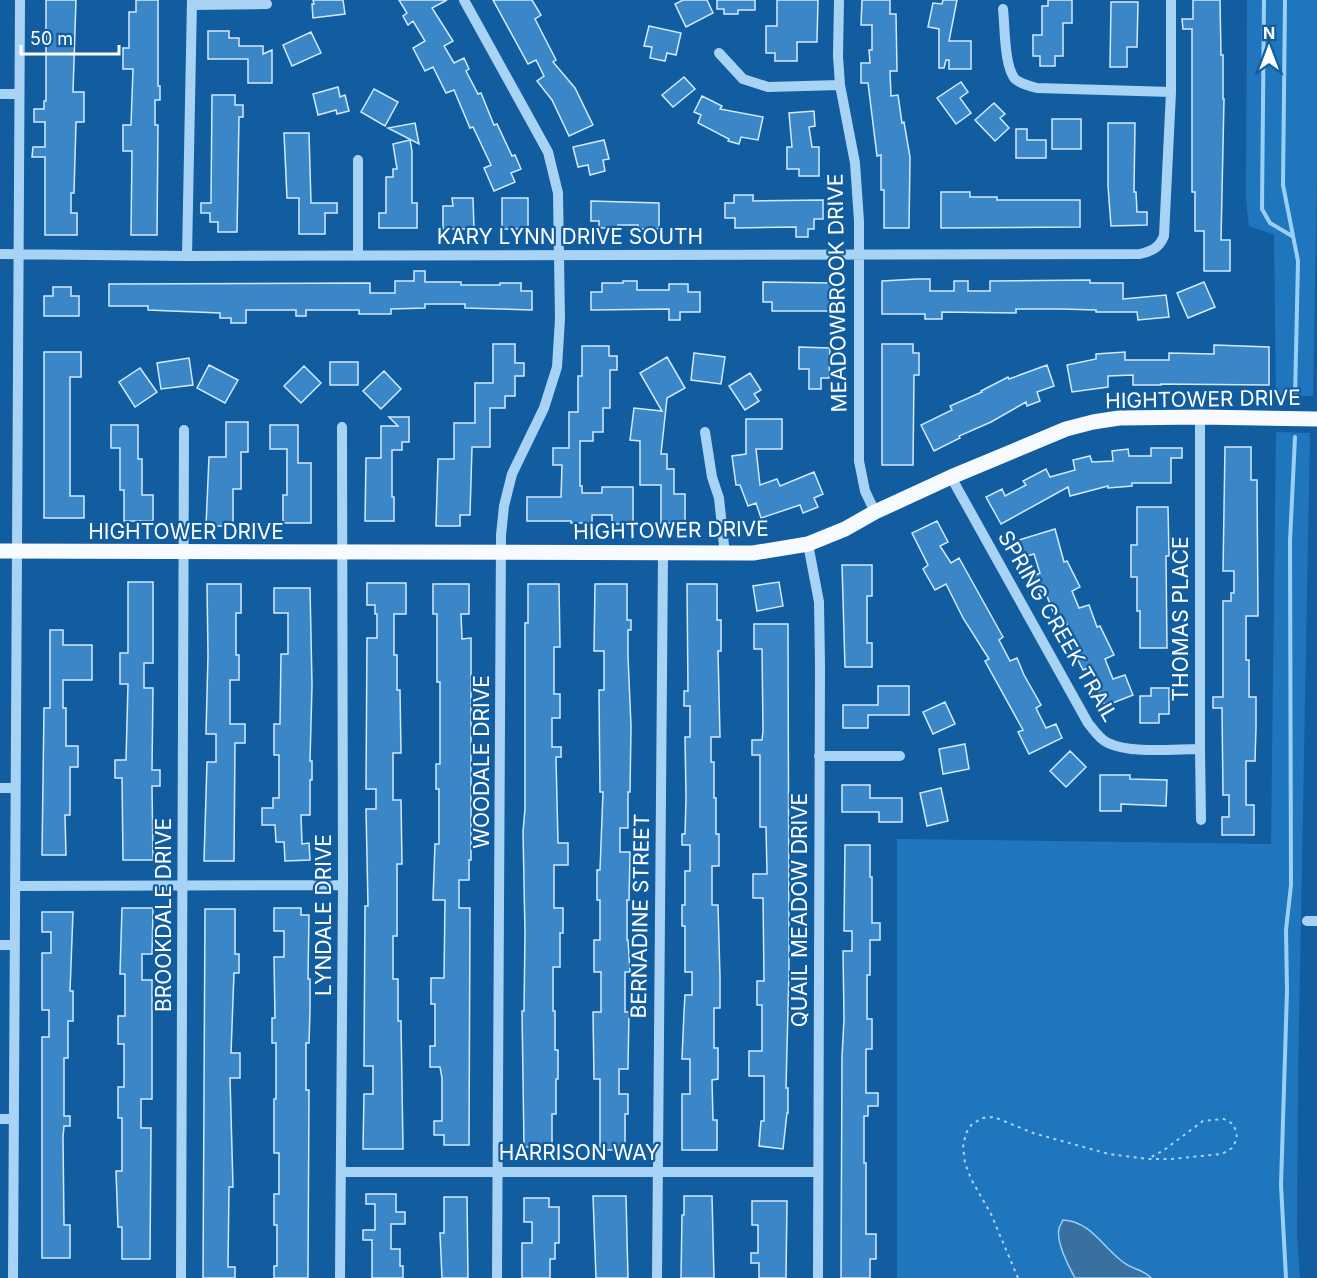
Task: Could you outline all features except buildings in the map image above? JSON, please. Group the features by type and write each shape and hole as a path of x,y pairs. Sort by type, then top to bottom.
{"main road":[{"name":"HIGHTOWER DRIVE","path":"0,551 725,555 753,553 808,544 845,529 875,512 951,477 1066,429 1093,422 1119,418 1314,419"}],"street":[{"path":"13,1278 20,0"},
{"name":"WOODALE DRIVE","path":"464,0 548,152 558,193 560,319 557,367 544,408 512,474 504,506 501,554 497,1278"},
{"name":"MEADOWBROOK DRIVE","path":"839,0 840,85 855,163 859,253 858,461 865,491 875,512"},
{"path":"1003,9 1008,60 1011,72 1020,83 1037,88 1171,92 1171,0"},
{"path":"187,256 192,3 267,4"},
{"path":"719,52 743,79 768,87 840,85"},
{"name":"KARY LYNN DRIVE SOUTH","path":"0,254 559,256 859,253 1140,254 1153,251 1164,236 1171,92"},
{"path":"0,94 19,94"},
{"path":"358,160 358,256"},
{"name":"THOMAS PLACE","path":"1200,417 1201,820"},
{"name":"LYNDALE DRIVE","path":"340,1278 343,885 342,427"},
{"name":"BROOKDALE DRIVE","path":"181,1278 184,430"},
{"path":"705,432 712,477 719,498 725,555"},
{"name":"SPRING CREEK TRAIL","path":"951,477 1082,713 1098,735 1106,742 1119,747 1200,749"},
{"name":"QUAIL MEADOW DRIVE","path":"808,544 819,602 818,1278"},
{"name":"BERNADINE STREET","path":"657,1278 663,554"},
{"path":"819,756 900,756"},
{"path":"0,788 15,788"},
{"path":"15,886 343,885"},
{"path":"0,945 14,945"},
{"path":"0,1119 14,1119"},
{"name":"HARRISON WAY","path":"341,1172 818,1172"}],"path":[{"path":"1018,1278 965,1162 963,1147 966,1133 972,1124 983,1118 994,1117 1034,1133 1109,1154 1125,1158 1148,1159 1222,1154 1232,1148 1237,1139 1236,1131 1233,1124 1224,1119 1203,1121 1148,1159"}],"shaded area":[{"path":"1247,0 1317,0 1313,396 1276,395 1274,235 1249,226 1246,199"},
{"path":"1276,432 1310,433 1298,1076 1297,1236 1300,1278 897,1278 897,839 1271,844"},
{"path":"1063,1220 1082,1225 1123,1262 1151,1278 1075,1278 1059,1240 1059,1228"}],"waterway":[{"path":"1264,0 1262,209 1270,223 1292,236"},
{"path":"1285,0 1283,185 1298,261 1295,398"},
{"path":"1286,1278 1281,1185 1287,991 1286,930 1291,885 1290,541 1295,437"}]}
